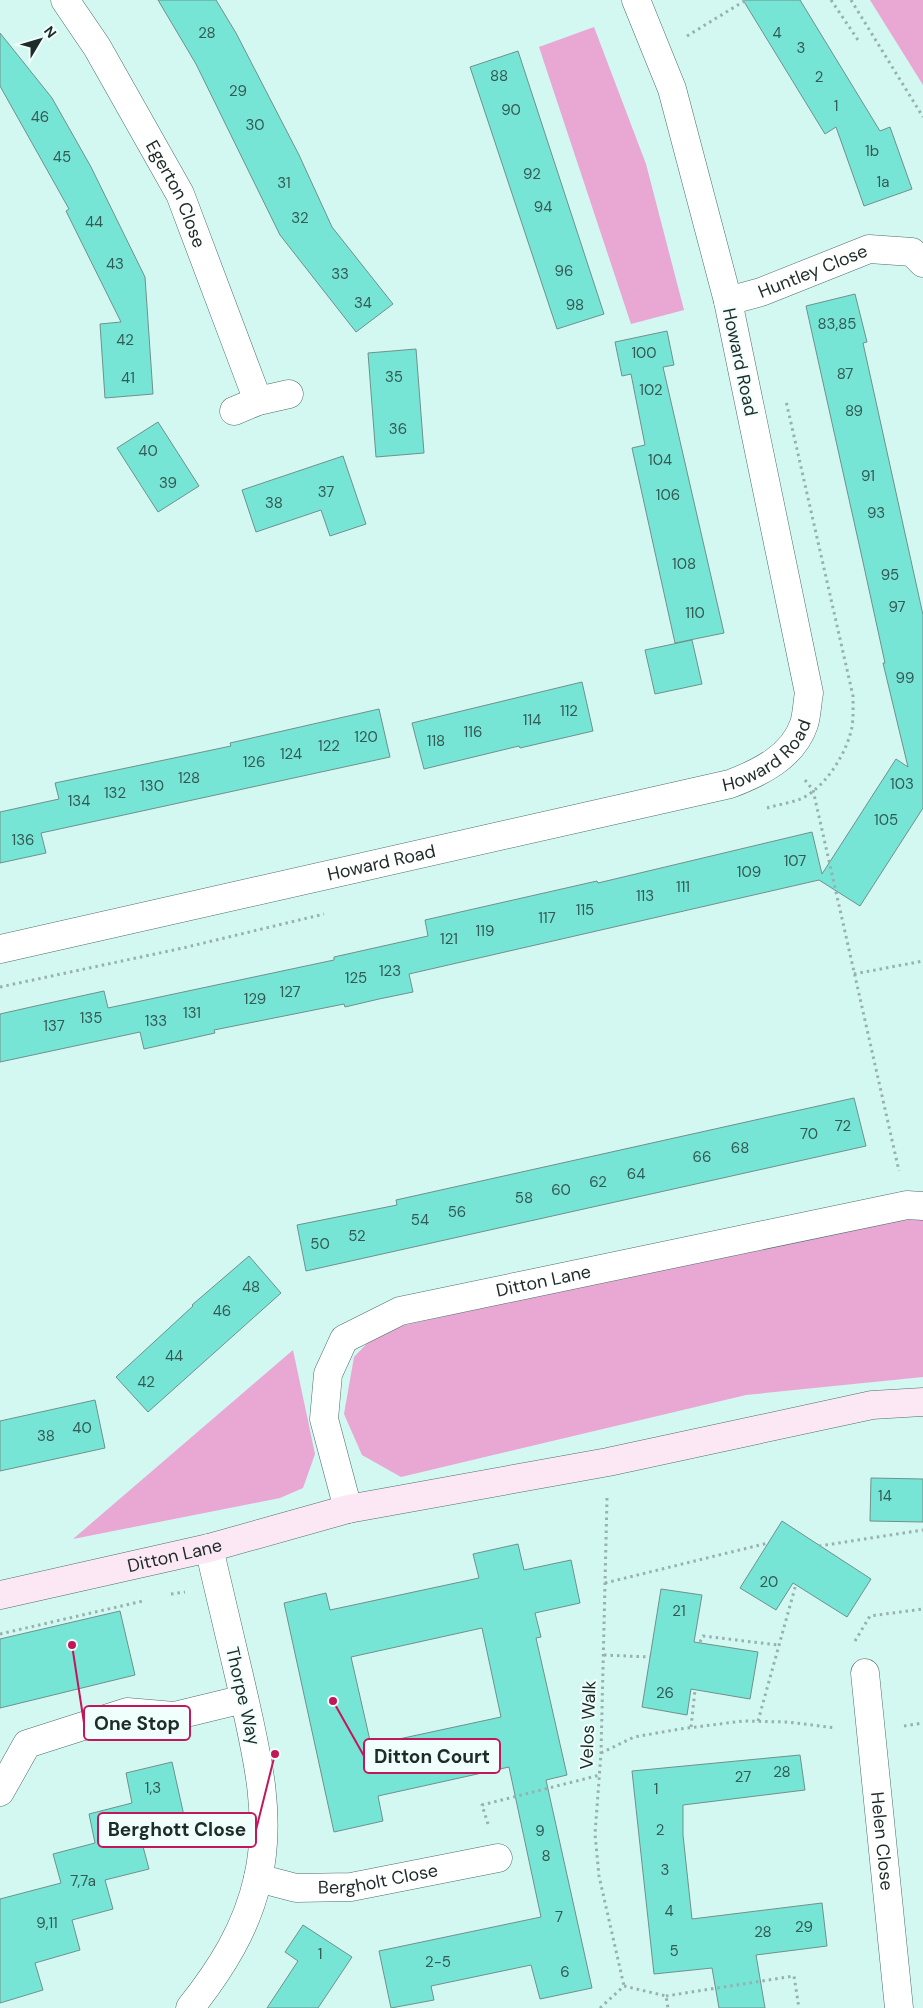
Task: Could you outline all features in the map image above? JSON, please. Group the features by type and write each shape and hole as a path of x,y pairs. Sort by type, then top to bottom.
{"main road":[{"name":"Ditton Lane","path":"0,1595 209,1548 348,1509 608,1462 872,1405 923,1402"}],"street":[{"name":"Egerton Close","path":"65,0 97,47 180,194 246,406 289,394"},
{"name":"Howard Road","path":"0,949 730,784 760,772 785,753 804,725 808,694 728,301 672,89 636,0"},
{"name":"Huntley Close","path":"728,301 761,292 869,249 912,252 923,263"},
{"name":"Ditton Lane","path":"348,1509 324,1419 328,1374 344,1338 400,1311 915,1206"},
{"name":"Thorpe Way","path":"190,2008 219,1971 243,1926 258,1878 264,1820 258,1760 209,1548"},
{"name":"Helen Close","path":"865,1673 899,2008"},
{"path":"0,1792 27,1744 127,1712 174,1716 244,1699"},
{"name":"Bergholt Close","path":"258,1878 296,1888 351,1887 498,1858"}],"path":[{"path":"678,41 746,0"},
{"path":"831,0 860,43"},
{"path":"851,0 923,117"},
{"path":"758,810 799,800 813,790 833,770 850,735 853,696 784,392"},
{"path":"785,753 813,790 854,974 915,1206"},
{"path":"0,987 183,948 326,913"},
{"path":"854,974 923,961"},
{"name":"Velos Walk","path":"608,1462 601,1752 595,1834 599,1876 624,1986"},
{"path":"819,1546 923,1530"},
{"path":"605,1583 768,1543"},
{"path":"758,1722 796,1584"},
{"path":"170,1595 219,1587"},
{"path":"0,1634 151,1599"},
{"path":"700,1642 703,1636 778,1645"},
{"path":"604,1655 650,1657"},
{"path":"691,1727 695,1690"},
{"path":"601,1752 634,1737 691,1727 758,1722 788,1722 870,1733"},
{"path":"498,1858 482,1805 600,1775"},
{"path":"600,2008 624,1986 666,1996 794,1976 799,2008"},
{"path":"666,1996 668,2008"}],"shaded area":[{"path":"870,0 923,0 923,85"},
{"path":"594,27 646,164 684,310 631,324 539,47"},
{"path":"923,1208 923,1377 746,1395 401,1477 362,1455 344,1414 354,1357 379,1331"},
{"path":"293,1350 315,1454 303,1488 280,1498 73,1539"}],"building":[{"path":"158,0 216,0 236,33 299,155 332,227 393,304 356,332 280,235 196,64"},
{"path":"743,0 800,0 880,131 890,127 912,189 864,206 836,127 825,134"},
{"path":"0,33 52,98 91,167 145,277 153,394 105,398 100,324 121,322 66,211 69,209 0,86"},
{"path":"518,51 604,314 557,329 470,67"},
{"path":"855,294 867,342 863,343 923,615 923,808 860,906 819,880 409,974 413,992 345,1007 344,1004 214,1030 215,1033 144,1049 140,1032 0,1062 0,1014 104,991 108,1008 334,960 334,957 428,936 425,920 597,881 598,883 812,832 822,874 896,759 908,767 883,663 885,663 806,306"},
{"path":"667,331 674,365 663,367 724,633 675,643 632,448 645,445 631,374 622,376 615,342"},
{"path":"416,349 424,453 376,457 368,353"},
{"path":"158,422 199,486 158,512 117,448"},
{"path":"343,456 366,524 330,536 321,510 256,532 242,490"},
{"path":"692,640 702,684 655,694 645,650"},
{"path":"582,682 593,731 520,748 519,746 424,769 412,723"},
{"path":"379,709 390,757 41,833 46,853 0,863 0,812 59,799 55,783 231,746 230,743"},
{"path":"854,1098 866,1146 306,1271 297,1225 397,1205 396,1200"},
{"path":"249,1256 281,1293 148,1412 116,1377 192,1305"},
{"path":"95,1400 105,1448 0,1471 0,1421"},
{"path":"871,1478 923,1479 923,1522 870,1521"},
{"path":"782,1521 871,1579 847,1617 793,1583 776,1610 740,1588"},
{"path":"518,1544 524,1570 571,1560 580,1603 535,1613 541,1637 536,1638 567,1775 546,1780 592,1988 540,1999 531,1965 431,1986 434,2000 391,2008 379,1951 541,1917 509,1767 378,1796 383,1821 334,1832 284,1603 326,1593 330,1610 479,1578 473,1554","holes":["482,1628 501,1717 371,1745 351,1657"]},
{"path":"661,1589 702,1595 694,1642 758,1652 750,1699 691,1689 687,1715 642,1707"},
{"path":"120,1611 135,1675 0,1708 0,1639"},
{"path":"800,1755 805,1790 683,1805 683,1835 692,1919 822,1903 827,1946 756,1955 765,2008 719,2008 712,1968 654,1974 632,1771"},
{"path":"172,1762 187,1829 141,1839 149,1869 105,1880 113,1909 72,1920 80,1950 35,1963 43,1990 0,2003 0,1899 61,1883 53,1854 95,1843 89,1814 132,1803 126,1773"},
{"path":"303,1925 352,1957 318,2008 267,2008 298,1961 285,1952"}],"place":[{"name":"One Stop","path":"72,1645"},
{"name":"Ditton Court","path":"333,1701"},
{"name":"Berghott Close","path":"275,1754"}]}
